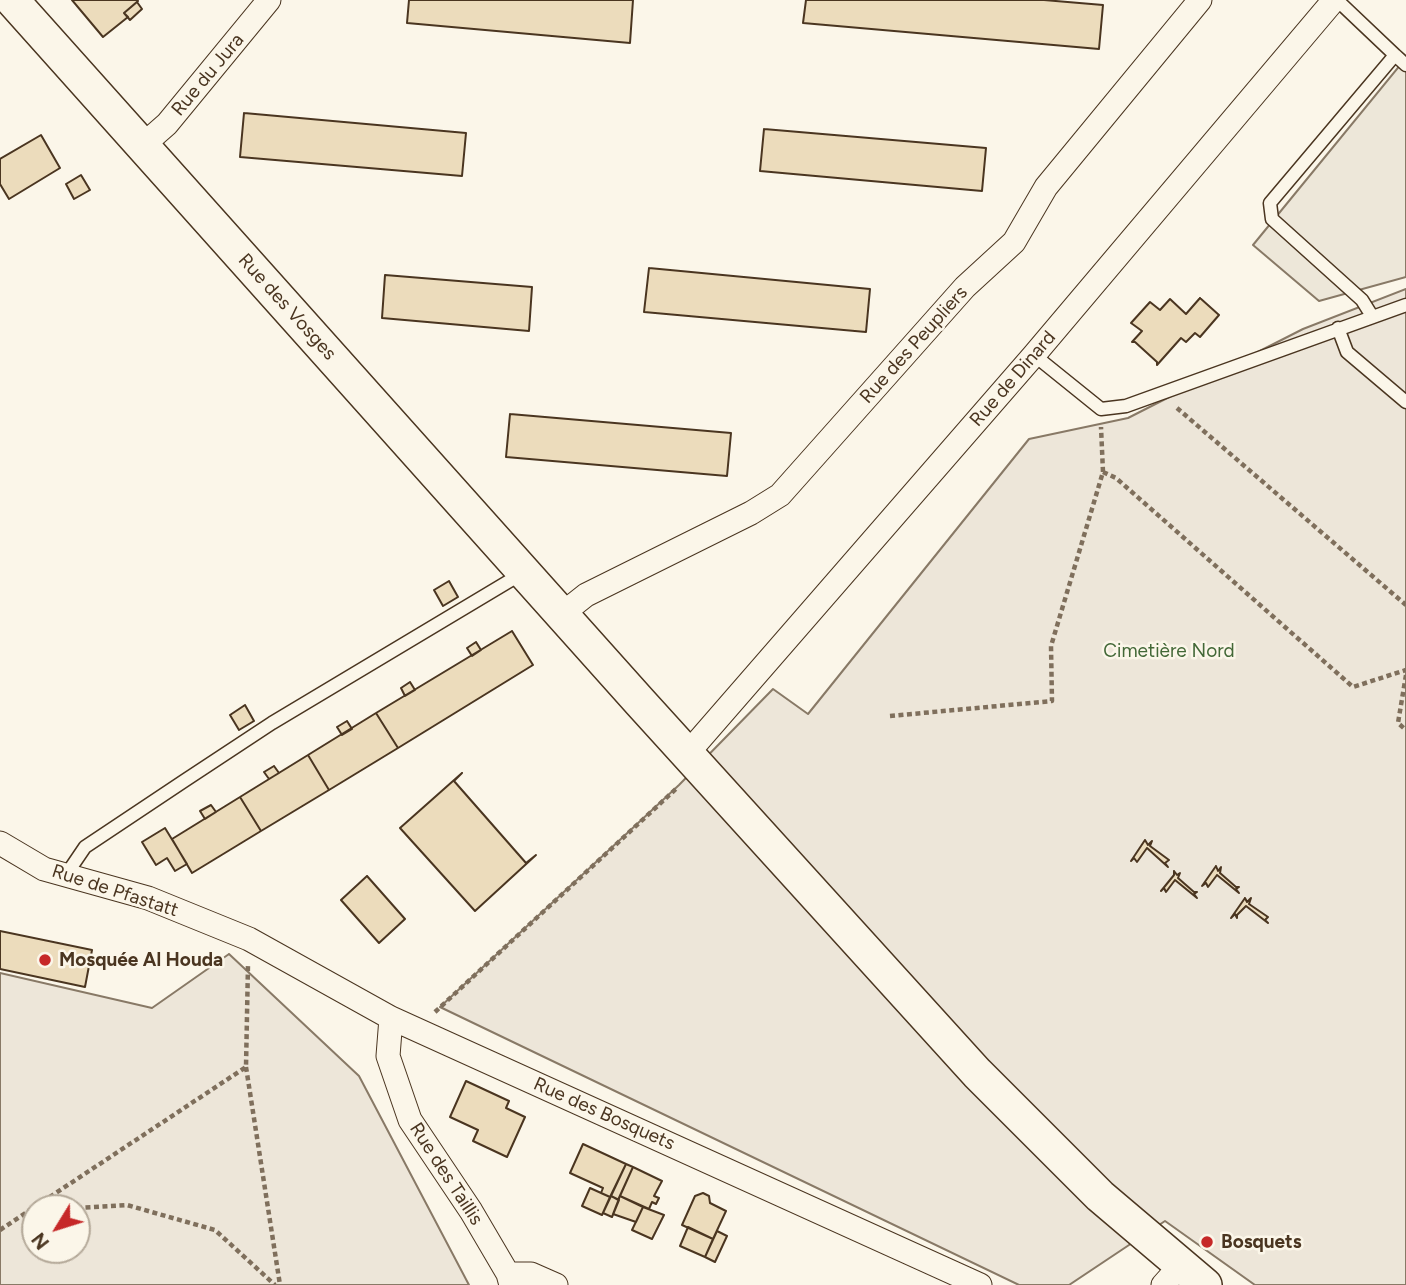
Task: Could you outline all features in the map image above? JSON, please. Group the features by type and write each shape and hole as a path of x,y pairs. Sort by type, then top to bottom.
{"main road":[{"name":"Rue des Vosges","path":"12,0 977,1073 1183,1279"}],"street":[{"name":"Rue du Jura","path":"142,146 167,124 270,0"},
{"name":"Rue des Peupliers","path":"562,614 586,595 751,513 780,495 965,287 1014,242 1046,187 1200,0"},
{"name":"Rue de Dinard","path":"693,760 1336,0"},
{"name":"Rue de Pfastatt","path":"0,843 44,869 148,898 241,935"},
{"name":"Rue des Bosquets","path":"241,935 391,1018 980,1285"},
{"name":"Rue des Taillis","path":"391,1018 388,1056 410,1120 471,1211 509,1280"},
{"path":"509,1280 531,1274 556,1285"}],"lane":[{"path":"1336,0 1406,65"},
{"path":"1372,316 1362,300 1272,219 1270,203 1395,55"},
{"path":"1034,355 1101,409 1126,407 1163,391 1406,305"},
{"path":"1338,328 1347,352 1406,402"},
{"path":"66,875 85,847 184,781 272,723 525,572"}],"path":[{"path":"1163,391 1184,416 1406,605"},
{"path":"890,716 1052,701 1051,646 1103,472 1101,409"},
{"path":"1103,472 1116,478 1353,687 1406,670"},
{"path":"1406,676 1398,723 1406,730"},
{"path":"417,1029 693,760"},
{"path":"241,935 246,1067 280,1285"},
{"path":"51,1194 246,1067"},
{"path":"91,1207 127,1205 215,1230 275,1285"},
{"path":"0,1230 21,1214"}],"green space":[{"name":"Cimetière Nord","path":"1406,289 1406,1285 1255,1285 1165,1221 1069,1285 1019,1285 440,1007 679,785 773,689 808,714 1029,439 1128,418 1303,329"},
{"path":"229,954 359,1076 469,1285 0,1285 0,973 152,1008"}],"shaded area":[{"path":"1406,58 1406,277 1319,301 1253,245"}],"building":[{"path":"72,0 138,1 124,13 128,17 103,37"},
{"path":"409,0 633,0 630,43 407,23"},
{"path":"806,0 1044,0 1103,5 1099,49 803,23"},
{"path":"137,2 142,9 130,20 124,13"},
{"path":"244,113 466,133 462,176 240,157"},
{"path":"764,129 986,148 982,191 760,171"},
{"path":"41,135 60,168 9,199 0,184 0,159"},
{"path":"81,175 90,190 74,199 66,184"},
{"path":"649,268 870,289 866,332 644,312"},
{"path":"385,275 532,287 529,331 382,318"},
{"path":"1200,298 1219,315 1200,337 1195,333 1186,342 1181,338 1157,365 1157,362 1132,342 1142,331 1131,323 1150,302 1160,310 1170,299 1186,314"},
{"path":"510,414 731,433 727,476 506,457"},
{"path":"449,581 458,597 443,606 434,590"},
{"path":"512,631 533,665 398,748 376,713"},
{"path":"476,642 481,650 472,656 467,648"},
{"path":"410,682 415,690 405,696 401,688"},
{"path":"245,705 254,721 239,730 230,715"},
{"path":"376,713 398,748 329,790 308,755"},
{"path":"347,721 352,729 342,735 337,727"},
{"path":"308,755 329,790 261,831 240,797"},
{"path":"274,766 279,773 269,779 264,772"},
{"path":"462,773 454,781 526,863 536,855 475,911 400,828"},
{"path":"240,797 261,831 192,873 172,839"},
{"path":"211,805 216,812 205,819 200,811"},
{"path":"165,828 187,864 175,871 167,858 156,865 142,842"},
{"path":"1145,840 1148,845 1152,841 1150,846 1169,860 1165,863 1168,867 1147,848 1137,862 1134,858 1131,861"},
{"path":"1216,866 1218,871 1221,867 1220,873 1239,887 1236,889 1239,893 1217,875 1208,887 1206,883 1202,886"},
{"path":"1174,871 1177,875 1180,873 1178,878 1197,892 1194,894 1197,898 1175,880 1166,892 1164,888 1161,891 1174,875"},
{"path":"367,876 405,919 379,943 341,900"},
{"path":"1245,898 1247,902 1251,898 1249,904 1268,917 1265,920 1268,923 1246,906 1237,918 1235,914 1231,918"},
{"name":"Mosquée Al Houda","path":"0,931 92,950 85,987 0,969"},
{"path":"466,1081 509,1101 506,1108 525,1117 507,1157 473,1141 478,1130 450,1117"},
{"path":"583,1144 626,1164 610,1197 601,1193 603,1188 570,1173"},
{"path":"626,1164 633,1167 618,1200 611,1196"},
{"path":"633,1167 662,1181 654,1196 659,1198 656,1204 652,1202 649,1209 620,1196"},
{"path":"590,1188 610,1197 602,1215 582,1206"},
{"path":"703,1193 709,1196 710,1203 726,1211 713,1239 682,1225 695,1196"},
{"path":"611,1196 619,1200 612,1217 603,1213"},
{"path":"620,1196 643,1207 636,1222 613,1214"},
{"path":"643,1207 664,1215 652,1239 632,1230"},
{"path":"688,1227 713,1239 705,1257 680,1246"},
{"path":"717,1231 727,1236 715,1262 705,1257"}],"place":[{"name":"Mosquée Al Houda","path":"45,960"},
{"name":"Bosquets","path":"1207,1242"}]}
